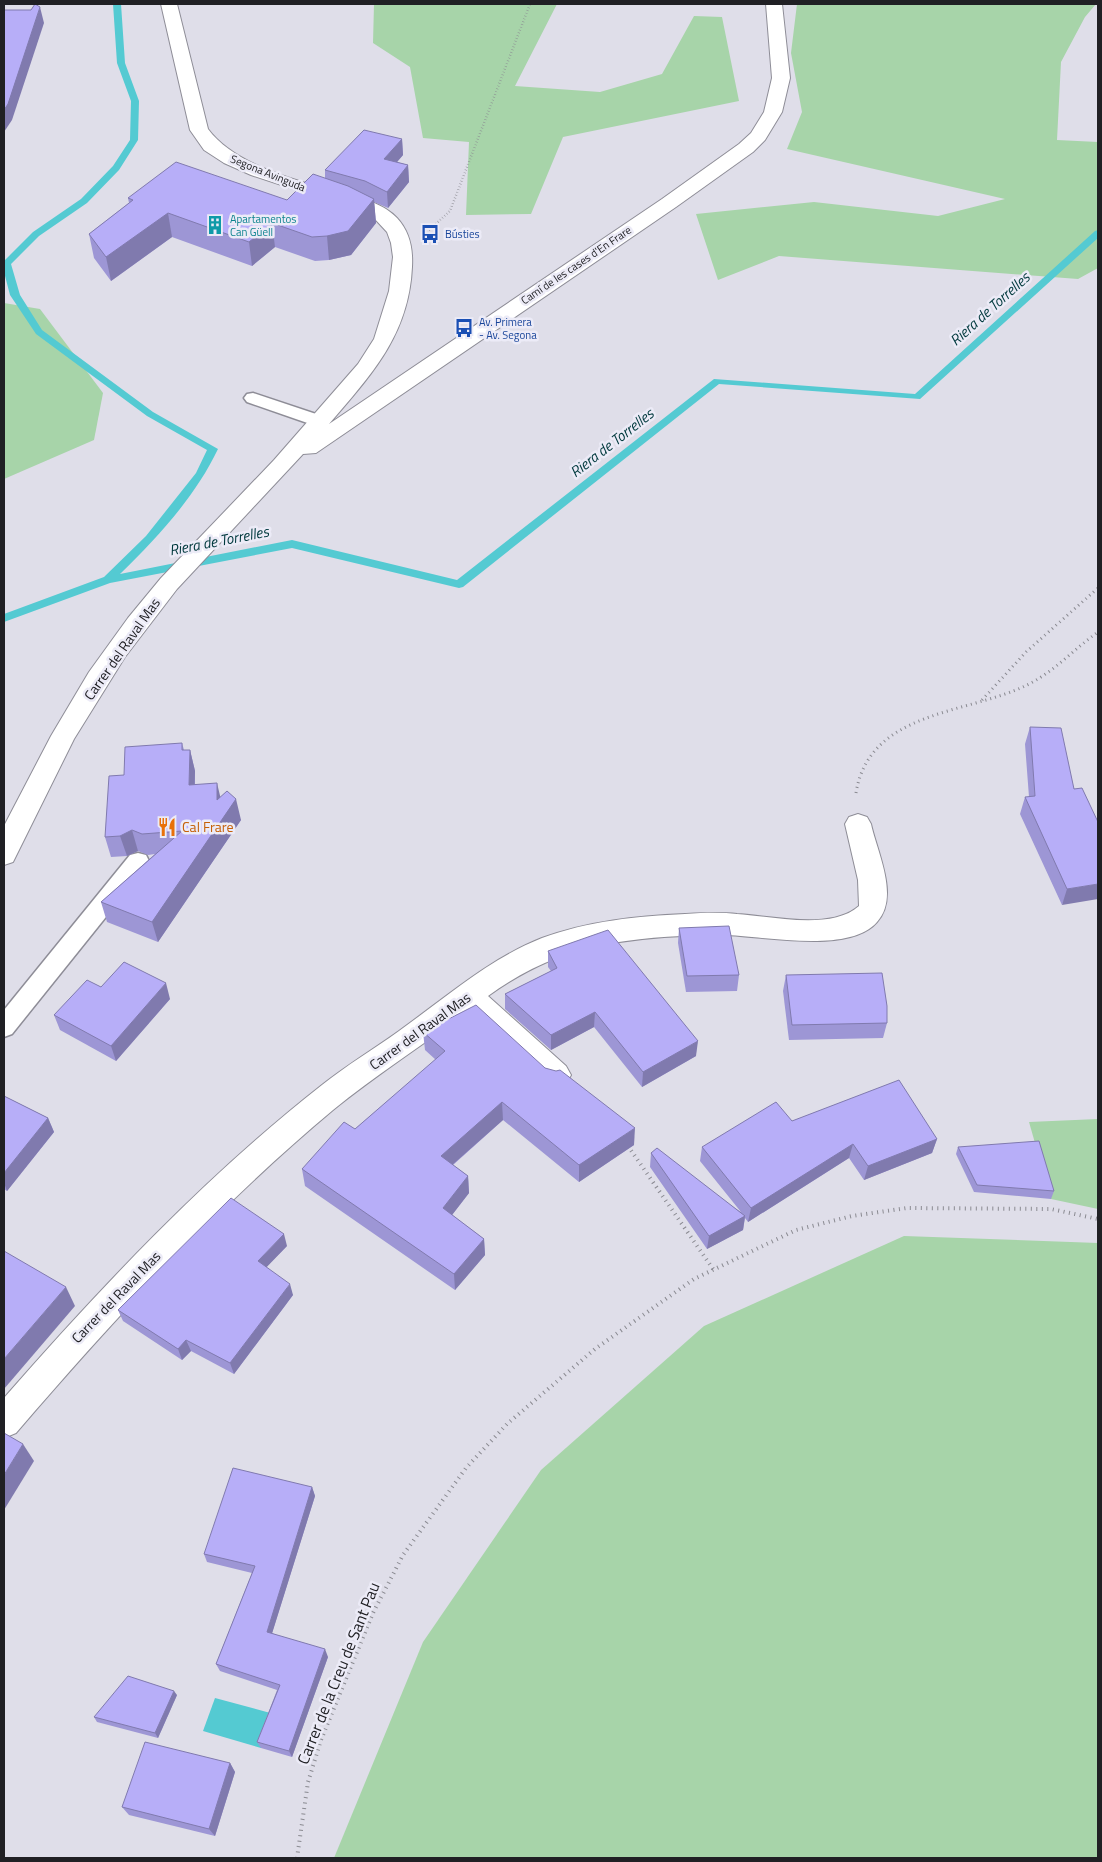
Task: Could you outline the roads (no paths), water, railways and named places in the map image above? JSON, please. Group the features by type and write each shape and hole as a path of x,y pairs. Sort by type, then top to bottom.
{"street":[{"name":"Segona Avinguda","path":"169,4 199,130 212,146 241,163 310,190 367,208 388,218 399,234 402,253 396,311 380,347 361,376 278,469"},
{"name":"Camí de les cases d'En Frare","path":"278,469 669,203 746,148 773,112 781,78 774,4"},
{"name":"Carrer del Raval Mas","path":"4,855 26,805 88,696 134,626 200,548 278,469"},
{"name":"Carrer del Raval Mas","path":"4,1422 66,1350 167,1244 239,1175 341,1087 469,996 530,956 552,946 596,935 658,928 722,924 818,930 846,926 863,918 872,909 874,892 858,824"},
{"path":"469,996 556,1075"}],"lane":[{"path":"253,398 319,421"},
{"path":"4,1028 138,862"}],"water":[{"path":"215,1698 274,1714 261,1748 203,1731"}],"waterway":[{"path":"108,580 150,538 201,474 213,449 150,414 39,332 15,295 6,264 36,234 84,201 116,168 134,140 135,101 121,63 117,4"},
{"name":"Riera de Torrelles","path":"108,580 292,544 459,584 717,381 917,397 1098,233"},
{"name":"Riera de Torrelles","path":"4,618 108,580"}],"place":[{"name":"Apartamentos Can Güell","path":"215,225"},
{"name":"Bústies","path":"430,234"},
{"name":"Av. Primera - Av. Segona","path":"464,328"},
{"name":"Cal Frare","path":"167,827"}]}
